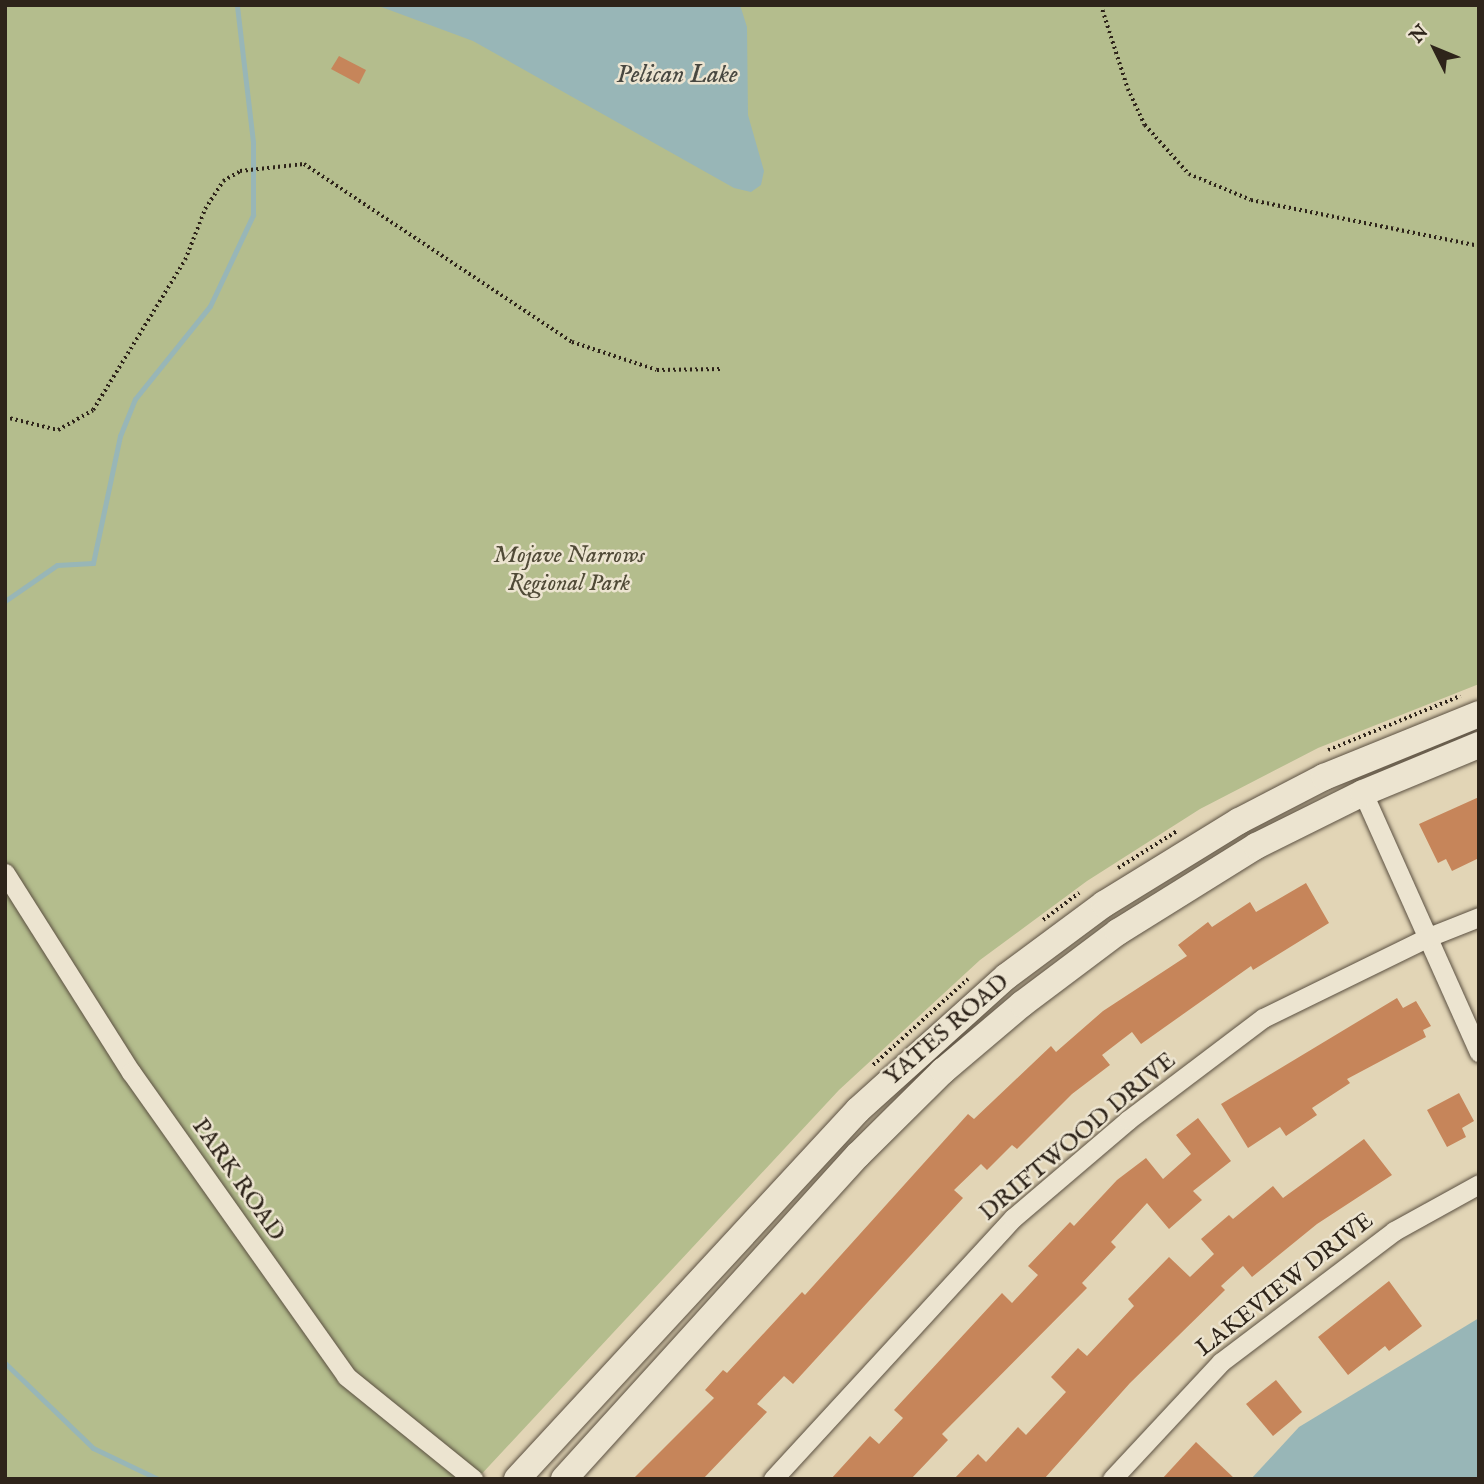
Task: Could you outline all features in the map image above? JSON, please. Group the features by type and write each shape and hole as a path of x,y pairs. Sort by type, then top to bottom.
{"main road":[{"name":"YATES ROAD","path":"517,1479 858,1110 1007,976 1104,904 1239,821 1324,777 1479,714"},
{"name":"YATES ROAD","path":"564,1479 858,1155 982,1037 1063,972 1177,893 1256,846 1363,793 1479,745"}],"street":[{"path":"1363,793 1479,1052"},
{"name":"PARK ROAD","path":"5,873 131,1072 346,1376 473,1479"},
{"name":"DRIFTWOOD DRIVE","path":"773,1479 1013,1218 1128,1120 1263,1018 1426,938 1479,917"},
{"name":"LAKEVIEW DRIVE","path":"1112,1479 1221,1362 1394,1231 1479,1184"}],"path":[{"path":"1101,5 1128,89 1145,125 1189,174 1251,200 1479,246"},
{"path":"5,417 58,430 93,410 185,260 205,209 223,181 240,172 262,167 304,164 572,342 657,370 722,369"}],"green space":[{"name":"Mojave Narrows Regional Park","path":"5,5 1479,5 1479,684 1318,748 1200,809 1087,881 980,960 839,1090 477,1479 5,1479"}],"water":[{"name":"Pelican Lake","path":"376,5 740,5 747,27 748,115 764,171 761,185 751,192 734,188 473,41"},
{"path":"1479,1318 1479,1479 1251,1479 1299,1427"}],"building":[{"path":"339,56 366,70 359,84 331,69"},
{"path":"1479,797 1479,858 1452,871 1446,859 1438,863 1419,824"},
{"path":"1306,883 1329,923 1253,970 1251,966 1141,1044 1132,1032 1102,1055 1110,1065 1072,1094 1017,1149 1012,1145 987,1170 981,1164 954,1190 963,1198 793,1384 784,1376 757,1404 767,1412 703,1479 633,1479 714,1398 705,1390 723,1370 727,1373 802,1292 805,1295 968,1114 974,1119 1051,1046 1056,1052 1103,1011 1187,956 1178,945 1208,922 1212,927 1250,902 1256,912"},
{"path":"1397,998 1403,1008 1416,1001 1431,1026 1423,1030 1426,1037 1347,1079 1350,1083 1312,1108 1317,1115 1286,1136 1280,1127 1248,1148 1221,1104"},
{"path":"1459,1093 1474,1121 1462,1128 1466,1137 1447,1147 1427,1110"},
{"path":"1198,1118 1231,1161 1193,1191 1202,1200 1169,1229 1147,1203 1111,1242 1116,1247 1082,1283 1087,1288 942,1434 948,1440 911,1479 831,1479 870,1436 879,1444 903,1418 894,1410 1002,1293 1012,1303 1038,1275 1028,1266 1070,1222 1074,1226 1117,1180 1146,1158 1163,1179 1191,1154 1176,1135"},
{"path":"1364,1139 1392,1175 1317,1224 1252,1277 1243,1266 1221,1286 1225,1290 1130,1383 1044,1479 954,1479 978,1454 986,1462 1018,1427 1026,1435 1066,1392 1051,1377 1078,1348 1087,1356 1134,1306 1128,1299 1169,1257 1190,1277 1214,1254 1201,1239 1229,1215 1233,1219 1273,1186 1283,1198"},
{"path":"1389,1281 1422,1326 1389,1351 1385,1346 1348,1375 1318,1337"},
{"path":"1276,1380 1302,1412 1273,1436 1246,1404"},
{"path":"1196,1442 1235,1479 1162,1479"}],"waterway":[{"path":"5,601 57,565 93,563 120,436 135,399 210,306 253,215 253,142 237,5"},
{"path":"5,1363 93,1448 158,1479"}]}
